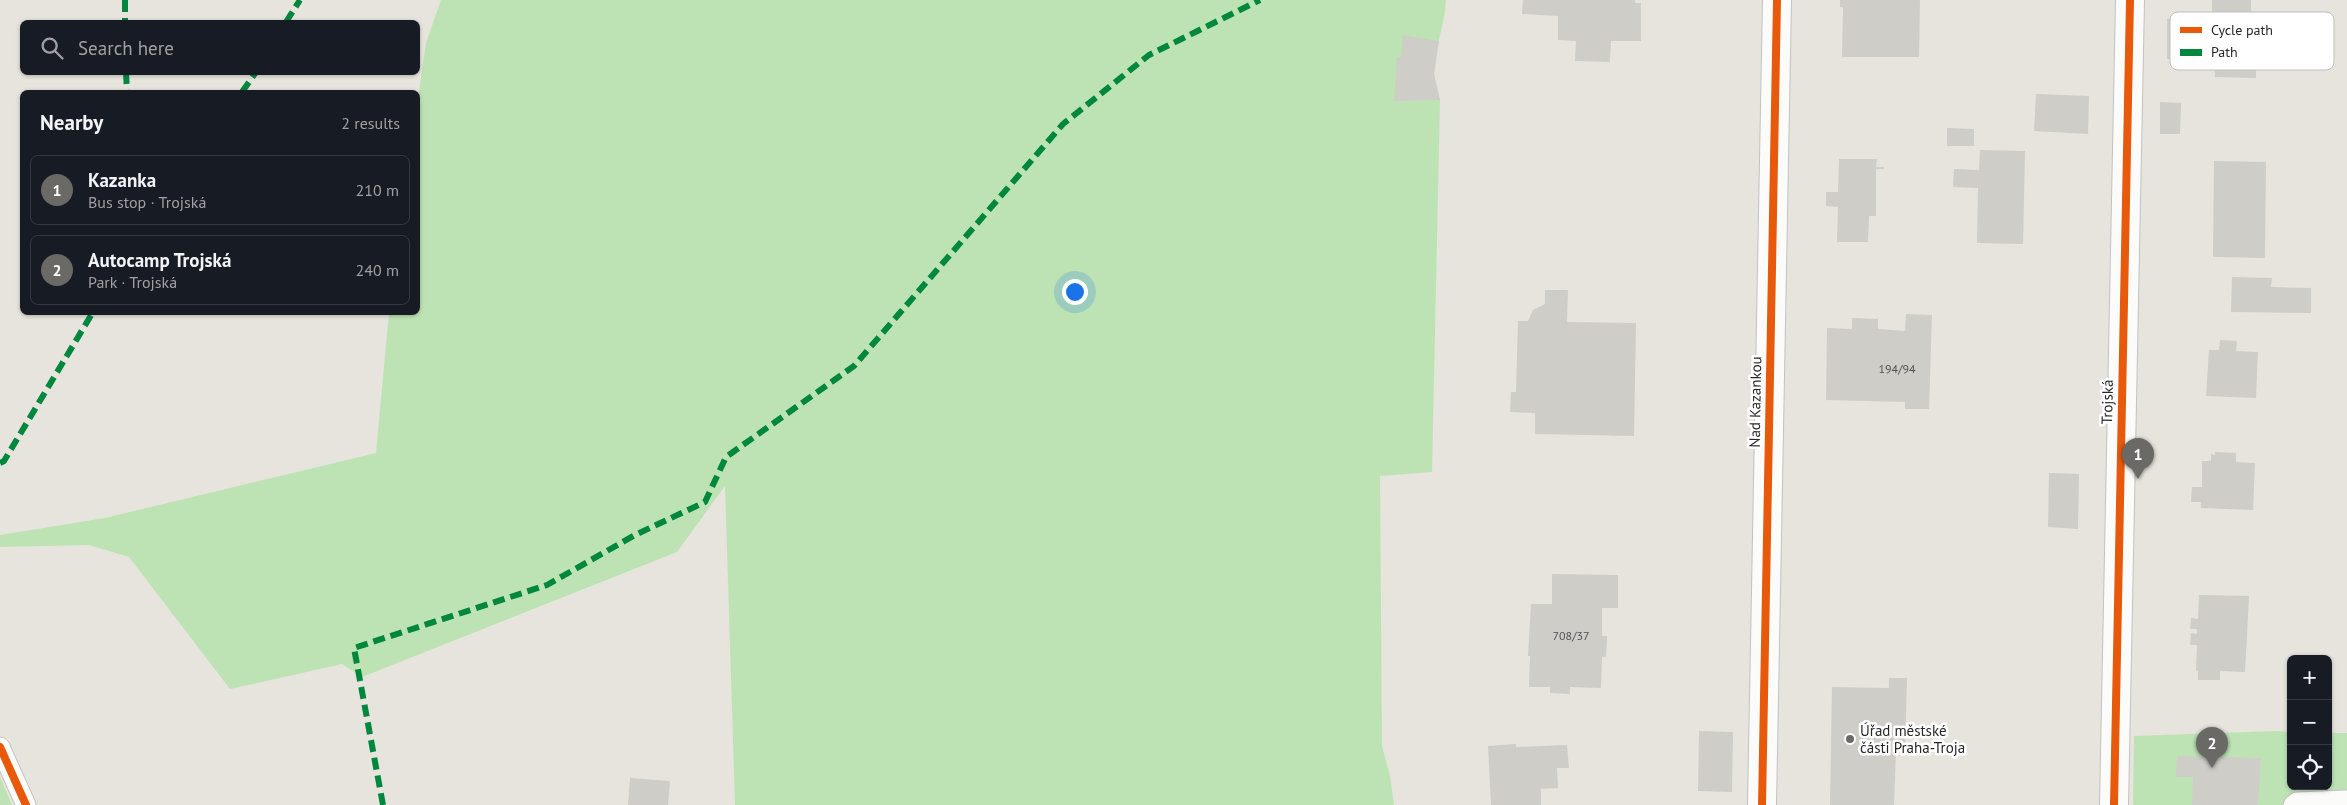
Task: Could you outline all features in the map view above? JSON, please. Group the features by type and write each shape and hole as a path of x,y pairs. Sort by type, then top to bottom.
{"street":[{"name":"Nad Kazankou","path":"1762,805 1777,0"},
{"name":"Trojská","path":"2114,805 2130,0"}],"lane":[{"path":"0,747 26,805"},
{"path":"2293,805 2297,802 2347,800"}],"green space":[{"path":"441,0 1446,0 1434,64 1435,83 1440,100 1432,472 1380,476 1382,746 1390,776 1394,805 735,805 725,486 677,552 362,677 342,664 230,689 129,557 89,545 0,547 0,535 105,518 376,453 389,315 420,315 419,90 426,43"},
{"path":"2287,732 2287,790 2332,790 2332,733 2347,733 2347,805 2133,805 2134,736"},
{"path":"0,777 12,805 0,805"}],"building":[{"path":"1523,0 1635,0 1635,3 1641,3 1641,41 1611,41 1610,62 1575,61 1576,41 1558,40 1558,16 1522,14"},
{"path":"1840,0 1920,0 1919,57 1842,57 1843,7 1840,7"},
{"path":"2212,0 2251,0 2251,12 2212,12"},
{"path":"2167,19 2170,19 2170,59 2167,59"},
{"path":"1403,35 1439,41 1434,74 1440,100 1394,101 1397,57 1401,57"},
{"path":"2215,70 2256,70 2256,78 2215,77"},
{"path":"2036,94 2089,96 2088,134 2034,131"},
{"path":"2160,102 2181,103 2180,134 2160,134"},
{"path":"1947,128 1974,129 1974,146 1947,146"},
{"path":"1980,150 2025,151 2023,244 1977,243 1978,188 1953,187 1954,169 1979,170"},
{"path":"1839,159 1877,159 1876,167 1884,167 1884,169 1876,169 1876,216 1869,216 1868,242 1837,242 1838,207 1826,206 1826,192 1838,192"},
{"path":"2214,161 2266,162 2265,258 2213,257"},
{"path":"2232,277 2272,278 2271,287 2311,288 2311,313 2231,312"},
{"path":"1545,290 1568,290 1567,322 1636,323 1634,436 1535,434 1535,413 1510,412 1511,392 1516,392 1518,321 1528,321 1533,310 1545,304"},
{"path":"1906,314 1932,315 1929,409 1905,409 1905,402 1826,400 1827,328 1852,329 1852,318 1878,319 1878,329 1905,331"},
{"path":"2220,340 2237,341 2236,351 2258,352 2256,398 2206,396 2209,350 2219,350"},
{"path":"2215,452 2236,453 2236,462 2255,463 2253,510 2201,508 2201,502 2191,502 2192,487 2202,487 2202,461 2211,461 2211,454 2215,455"},
{"path":"2049,473 2079,474 2078,529 2048,527"},
{"path":"1552,574 1618,575 1618,608 1602,608 1602,636 1607,636 1606,657 1602,657 1601,688 1570,687 1570,694 1550,693 1550,687 1529,687 1530,656 1528,656 1531,604 1552,604"},
{"path":"2199,595 2249,596 2245,672 2220,671 2220,680 2198,680 2198,671 2196,670 2197,645 2190,645 2191,633 2197,634 2197,629 2190,629 2191,618 2198,619"},
{"path":"1889,678 1907,678 1905,752 1896,751 1894,805 1830,805 1832,687 1889,688"},
{"path":"1699,731 1733,732 1732,792 1698,791"},
{"path":"1516,744 1516,747 1567,745 1569,768 1557,768 1558,788 1541,789 1541,805 1491,805 1488,746"},
{"path":"2177,756 2261,758 2258,805 2192,805 2193,777 2176,777"},
{"path":"630,778 670,781 668,805 628,805"}],"marked path":[{"path":"125,0 125,20"},
{"path":"287,20 300,0"},
{"path":"383,805 354,648 547,585 635,535 705,502 726,457 854,366 1063,124 1149,55 1260,0"},
{"path":"126,75 127,90"},
{"path":"243,90 254,75"},
{"path":"0,463 4,461 91,315"}],"cycle path":[{"path":"1762,805 1777,0"},
{"path":"2114,805 2130,0"},
{"path":"0,747 26,805"}],"place":[{"name":"Kazanka","path":"2138,479"},
{"name":"Úřad městské části Praha-Troja","path":"1850,739"},
{"name":"Autocamp Trojská","path":"2212,768"}]}
